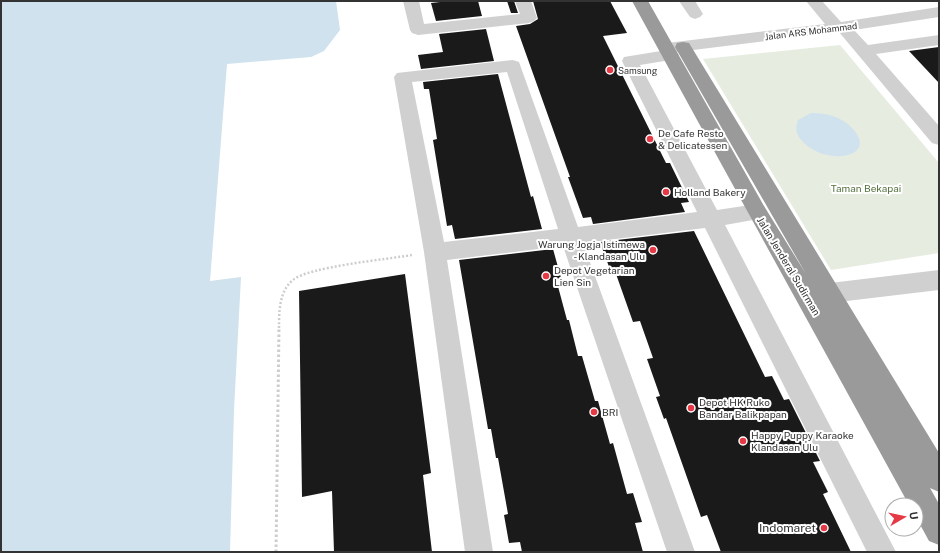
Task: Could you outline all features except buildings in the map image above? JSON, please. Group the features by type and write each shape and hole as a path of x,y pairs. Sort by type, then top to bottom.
{"highway":[{"name":"Jalan Jenderal Sudirman","path":"640,1 766,189 830,293 939,478"},
{"name":"Jalan Jenderal Sudirman","path":"655,1 673,50 757,212 812,305 939,531"}],"street":[{"path":"411,1 418,30 529,18 523,1"},
{"path":"687,1 695,14"},
{"path":"814,1 863,51 939,138"},
{"name":"Jalan ARS Mohammad","path":"711,218 630,61 673,50 840,28 939,12"},
{"path":"863,51 939,40"},
{"path":"479,552 435,252 403,77 512,66 681,552"},
{"path":"435,252 689,222 757,212"},
{"path":"711,218 882,552"},
{"path":"830,293 939,280"}],"path":[{"path":"276,552 278,311 284,291 292,279 315,270 435,252"}],"green space":[{"name":"Taman Bekapai","path":"840,45 939,163 939,253 831,270 703,59"}],"water":[{"path":"1,1 336,1 340,30 324,51 311,57 227,64 210,281 241,277 234,410 230,552 1,552"},
{"path":"811,113 832,116 847,123 859,137 860,146 855,152 837,156 813,150 803,142 796,129 798,120"}],"place":[{"name":"Samsung","path":"610,70"},
{"name":"De Cafe Resto & Delicatessen","path":"650,139"},
{"name":"Holland Bakery","path":"666,192"},
{"name":"Warung Jogja Istimewa - Klandasan Ulu","path":"653,250"},
{"name":"Depot Vegetarian Lien Sin","path":"546,276"},
{"name":"Depot HK Ruko Bandar Balikpapan","path":"691,408"},
{"name":"BRI","path":"594,412"},
{"name":"Happy Puppy Karaoke Klandasan Ulu","path":"743,441"},
{"name":"Indomaret","path":"824,528"}]}
